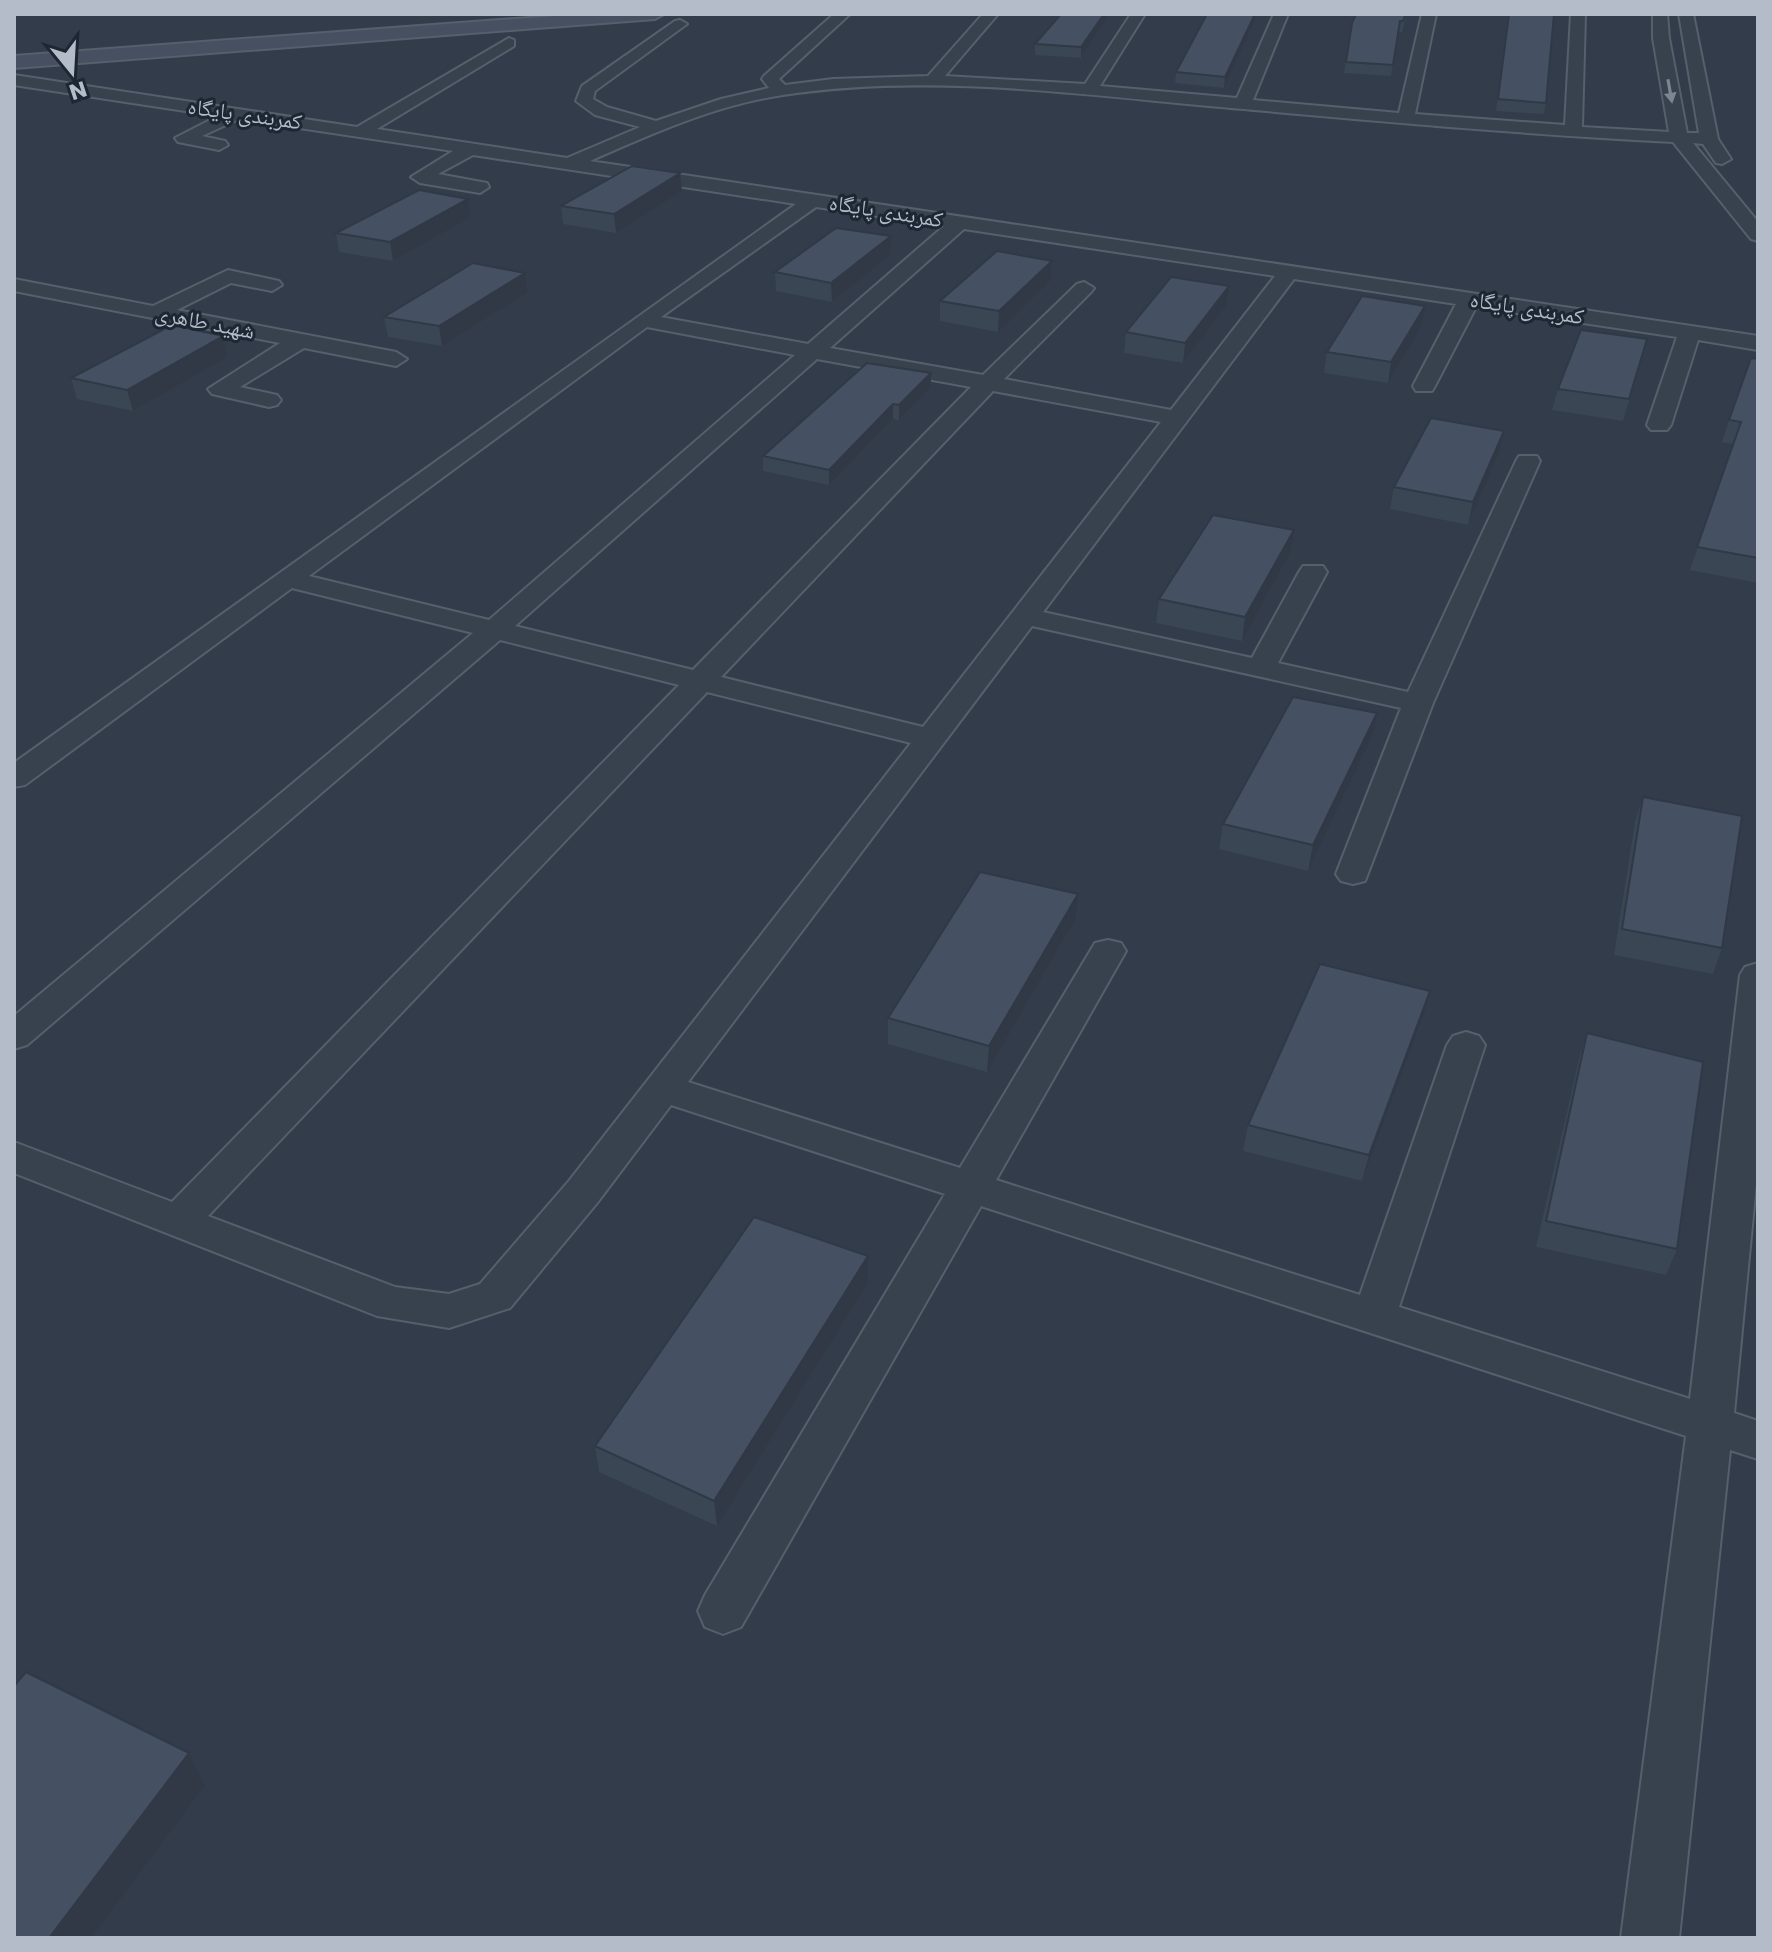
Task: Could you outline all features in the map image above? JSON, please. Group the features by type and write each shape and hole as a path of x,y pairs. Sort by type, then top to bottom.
{"street":[{"path":"14,62 577,14"},
{"path":"14,54 655,14"},
{"path":"781,90 770,79 843,14"},
{"path":"932,81 991,14"},
{"path":"1089,90 1138,14"},
{"path":"1243,104 1281,14"},
{"path":"1406,118 1429,14"},
{"path":"1573,132 1578,14"},
{"path":"1660,14 1661,38 1679,138 1758,235"},
{"path":"1686,14 1709,139 1758,214"},
{"path":"655,126 601,111 584,101 588,89 680,24"},
{"path":"362,131 509,43"},
{"name":"کمربندی پایگاه","path":"14,80 1758,343"},
{"path":"571,163 681,115 781,90 932,81 1089,90 1573,132 1709,139"},
{"path":"219,145 184,138 240,112"},
{"path":"472,148 420,177 480,187"},
{"path":"14,778 643,320 813,200"},
{"path":"14,1036 494,630 960,222"},
{"path":"14,1157 392,1304 449,1311 495,1296 583,1192 1289,272"},
{"path":"157,312 228,276 272,285"},
{"name":"شهید طاهری","path":"18,288 396,359"},
{"path":"178,1221 988,383 1084,288"},
{"path":"1424,386 1469,300"},
{"path":"643,320 1177,418"},
{"path":"1659,425 1689,333"},
{"path":"269,400 220,389 301,340"},
{"path":"1353,874 1418,703 1528,461"},
{"path":"1261,668 1313,572"},
{"path":"289,579 930,738"},
{"path":"1024,616 1418,703"},
{"path":"723,1611 1108,951"},
{"path":"1650,1938 1710,1425 1758,975"},
{"path":"1374,1317 1466,1045"},
{"path":"662,1088 1758,1440"}],"shaded area":[{"path":"14,14 1758,14 1758,1938 14,1938"}],"building":[{"path":"1061,14 1104,14 1081,47 1035,44"},
{"path":"1207,14 1255,14 1225,77 1176,72"},
{"path":"1356,14 1406,14 1400,21 1393,65 1346,62"},
{"path":"1509,14 1554,14 1546,103 1498,99"},
{"path":"632,166 680,173 614,214 561,206"},
{"path":"419,190 468,199 390,242 336,233"},
{"path":"836,228 891,236 831,283 775,272"},
{"path":"997,251 1052,261 999,311 940,301"},
{"path":"473,263 525,273 439,326 384,317"},
{"path":"1171,277 1229,286 1185,343 1126,332"},
{"path":"1362,296 1425,306 1391,362 1327,352"},
{"path":"172,325 223,336 127,390 71,378"},
{"path":"1581,330 1647,339 1629,399 1558,389"},
{"path":"1751,358 1758,359 1758,558 1697,547 1741,422 1729,420"},
{"path":"867,363 931,373 899,405 893,404 829,470 763,456"},
{"path":"1431,418 1504,431 1473,502 1394,487"},
{"path":"1213,515 1294,530 1245,617 1159,599"},
{"path":"1293,697 1377,713 1313,845 1223,824"},
{"path":"1643,797 1742,816 1722,948 1622,929"},
{"path":"980,872 1078,894 989,1046 888,1018"},
{"path":"1320,964 1430,991 1369,1155 1248,1125"},
{"path":"1587,1033 1703,1062 1677,1249 1546,1221"},
{"path":"754,1217 868,1256 714,1501 595,1446"},
{"path":"26,1672 189,1753 49,1938 14,1938 14,1686"}]}
